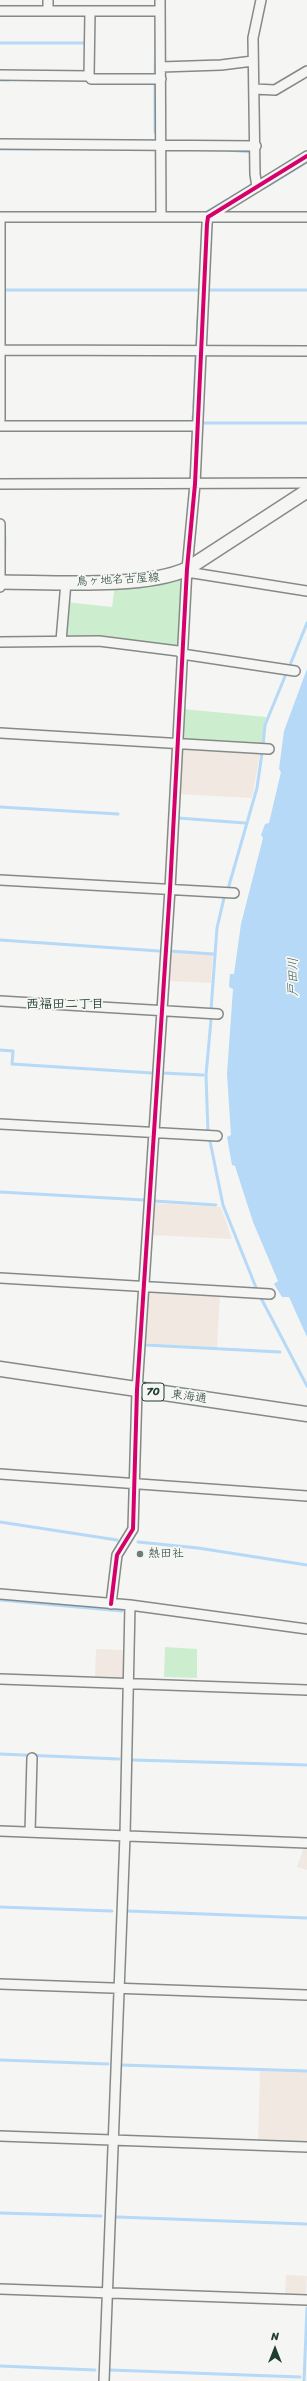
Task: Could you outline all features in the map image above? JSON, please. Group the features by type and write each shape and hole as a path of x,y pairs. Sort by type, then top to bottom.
{"main road":[{"name":"鳥ヶ地名古屋線","path":"0,582 66,582 161,578 187,571 307,491"},
{"name":"東海通","path":"0,1369 307,1414"}],"street":[{"path":"48,0 48,12"},
{"path":"160,0 161,217"},
{"path":"257,187 255,174 256,146 253,38 261,0"},
{"path":"0,11 160,11"},
{"path":"89,76 90,12"},
{"path":"161,68 221,65 254,61"},
{"path":"254,90 275,90 307,71"},
{"path":"0,75 89,76 91,79 161,79"},
{"path":"0,144 161,144 256,146"},
{"path":"208,217 307,156"},
{"path":"0,420 0,217 307,217"},
{"path":"111,1604 117,1555 133,1529 137,1390 170,889 176,744 187,571 195,484 208,217"},
{"path":"0,350 307,351"},
{"path":"0,426 197,426"},
{"path":"0,484 307,483"},
{"path":"0,524 0,588"},
{"path":"187,571 307,591"},
{"path":"61,641 66,582"},
{"path":"0,642 106,642 178,651 182,654 295,671"},
{"path":"0,733 269,749"},
{"path":"0,880 234,893"},
{"path":"0,1002 218,1014"},
{"path":"0,1124 153,1134 217,1136"},
{"path":"0,1278 270,1294"},
{"path":"0,1474 307,1496"},
{"path":"0,1594 130,1605 307,1629"},
{"path":"104,2381 125,1836 130,1605"},
{"path":"0,1679 307,1690"},
{"path":"30,1832 32,1758"},
{"path":"0,1831 307,1843"},
{"path":"0,1984 307,1995"},
{"path":"0,2136 307,2147"},
{"path":"0,2289 307,2300"}],"shaded area":[{"path":"186,748 260,753 252,798 179,794 182,751"},
{"path":"170,952 213,955 211,983 168,981"},
{"path":"154,1203 221,1207 232,1239 152,1235"},
{"path":"148,1292 220,1295 217,1348 145,1343"},
{"path":"96,1649 124,1650 123,1678 95,1677"},
{"path":"304,1847 307,1847 307,1870 297,1867"},
{"path":"260,2071 307,2072 307,2142 258,2141"},
{"path":"286,2275 307,2276 306,2296 285,2295"}],"green space":[{"path":"182,575 178,648 66,639 66,602 112,607 115,585"},
{"path":"183,709 266,717 261,746 184,741 182,739"},
{"path":"165,1647 197,1649 197,1678 164,1677"}],"water":[{"name":"戸田川","path":"307,669 307,1337 289,1297 282,1297 274,1284 278,1281 253,1222 235,1166 232,1165 227,1137 231,1135 227,1074 233,989 229,987 230,974 234,974 241,924 263,838 261,835 265,824 269,823 281,772 279,769 284,731"}],"waterway":[{"path":"155,76 156,27"},
{"path":"0,43 84,43"},
{"path":"0,80 9,80"},
{"path":"155,84 155,132"},
{"path":"0,149 40,149"},
{"path":"227,150 252,152 252,154"},
{"path":"264,188 307,162"},
{"path":"203,214 227,200"},
{"path":"5,290 200,290"},
{"path":"208,290 307,290"},
{"path":"197,346 198,319"},
{"path":"194,407 196,355"},
{"path":"193,416 193,423"},
{"path":"202,423 307,423"},
{"path":"4,572 5,537"},
{"path":"290,665 307,623"},
{"path":"263,745 265,725 286,674"},
{"path":"228,889 257,788 262,753"},
{"path":"0,807 118,814"},
{"path":"178,818 245,823"},
{"path":"211,1010 217,928 224,898"},
{"path":"0,940 159,951"},
{"path":"170,951 213,954"},
{"path":"208,1133 206,1075 211,1020"},
{"path":"0,1050 13,1051 12,1064 152,1073"},
{"path":"163,1073 203,1075"},
{"path":"210,1141 223,1205 257,1290"},
{"path":"0,1192 144,1200"},
{"path":"155,1201 216,1205"},
{"path":"261,1298 307,1386"},
{"path":"146,1345 280,1352"},
{"path":"0,1522 117,1540"},
{"path":"138,1542 198,1548 307,1565"},
{"path":"0,1600 122,1611"},
{"path":"0,1754 119,1759"},
{"path":"133,1760 307,1765"},
{"path":"0,1907 112,1911"},
{"path":"128,1911 307,1918"},
{"path":"0,2060 108,2064"},
{"path":"122,2065 307,2071"},
{"path":"0,2213 101,2216"},
{"path":"117,2217 306,2224"},
{"path":"304,2381 307,2308"},
{"path":"0,2366 95,2370"},
{"path":"110,2370 300,2377"}],"cycle path":[{"path":"111,1604 117,1555 133,1529 137,1390 170,889 187,569 195,484 207,224 208,217 307,156"}],"place":[{"name":"熱田社","path":"140,1554"}],"district":[{"name":"西福田二丁目","path":"65,1005"}]}
